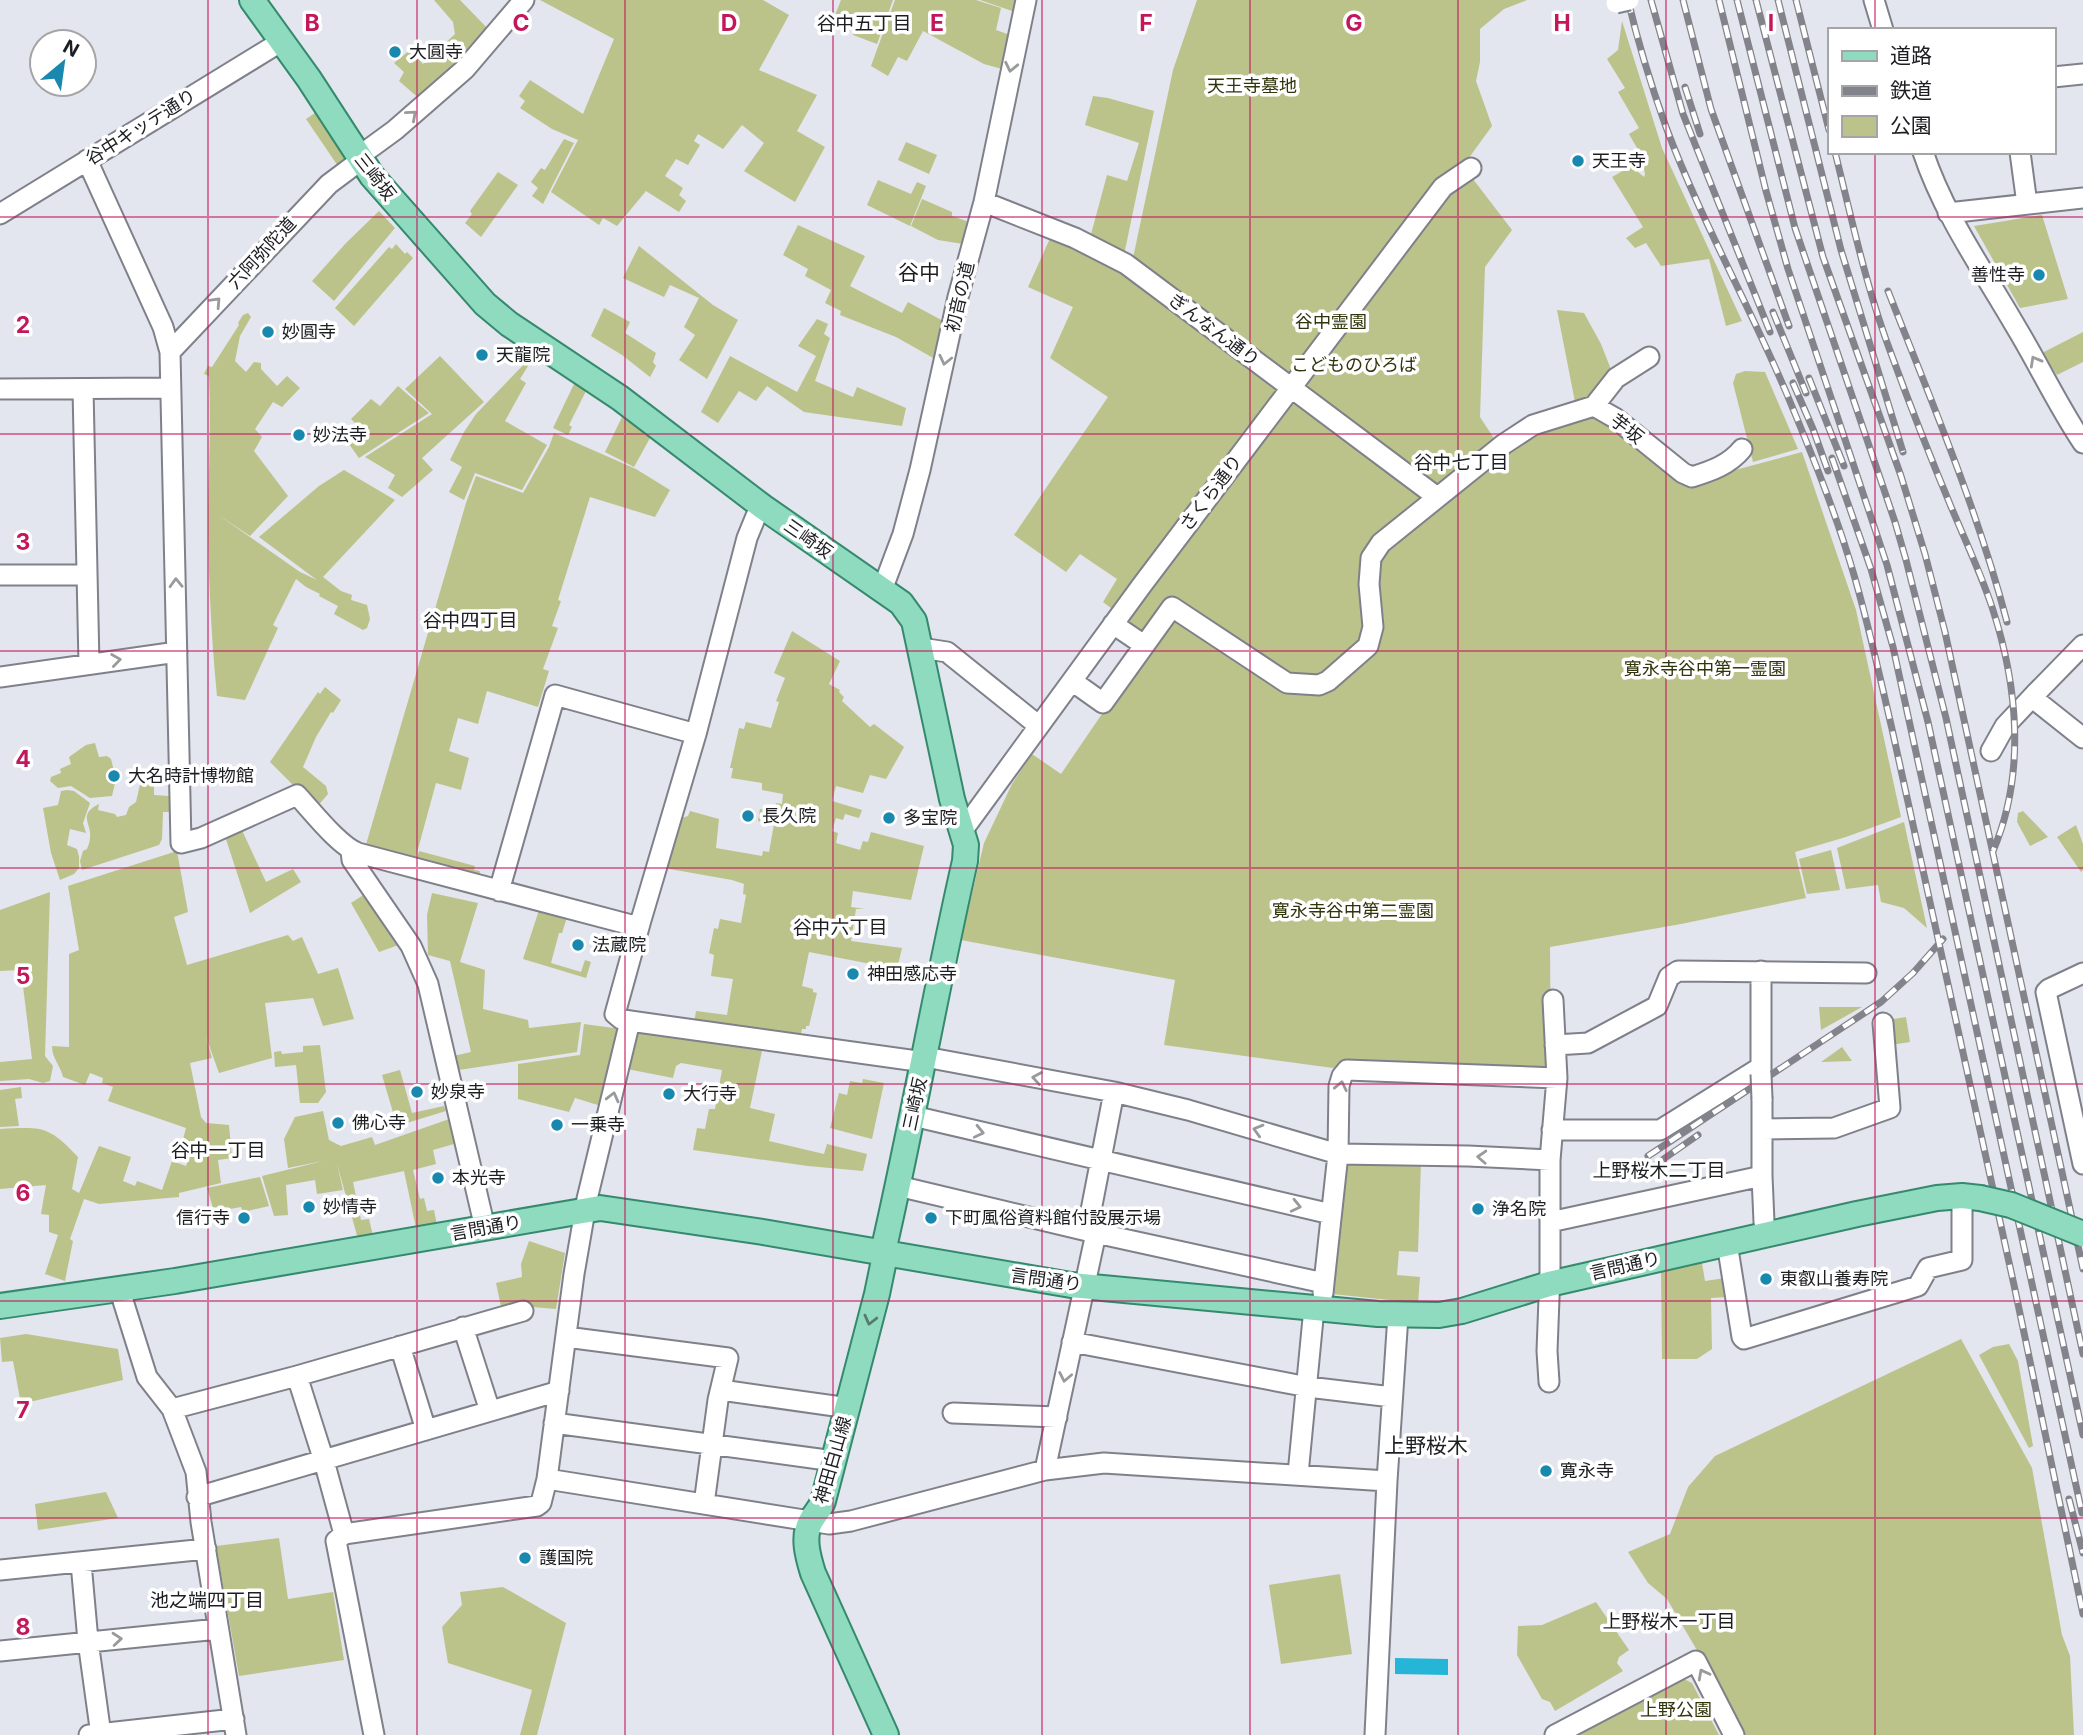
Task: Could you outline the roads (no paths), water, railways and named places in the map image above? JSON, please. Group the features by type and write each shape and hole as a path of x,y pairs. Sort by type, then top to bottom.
{"main road":[{"name":"三崎坂","path":"252,0 309,79 360,159 401,211 476,296 498,316 620,398 763,507 901,603 914,621 952,799 966,845 965,861 884,1254"},
{"name":"言問通り","path":"0,1306 202,1277 600,1208 763,1232 1084,1286 1398,1315 1450,1314 1549,1284 1937,1198 1971,1197 2011,1205 2083,1234"},
{"name":"神田白山線","path":"884,1254 849,1408 820,1510 810,1521 807,1540 813,1573 886,1735"}],"street":[{"name":"六阿弥陀道","path":"170,352 329,184 465,69 524,0"},
{"name":"初音の道","path":"882,590 901,541 920,470 958,297 984,202 1026,0"},
{"path":"1878,1 1883,28"},
{"name":"谷中キッテ通り","path":"0,214 282,41"},
{"path":"2055,77 2083,74"},
{"path":"1924,154 1942,203 2083,443"},
{"path":"2020,154 2027,204"},
{"path":"87,160 163,327 170,352 181,842 201,838 297,795 351,851 639,927"},
{"name":"さくら通り","path":"963,830 1113,624 1443,187 1471,168"},
{"path":"1948,213 2083,198"},
{"name":"ぎんなん通り","path":"984,202 1075,238 1126,264 1437,497"},
{"path":"1594,405 1616,378 1649,356"},
{"path":"83,388 89,664"},
{"path":"0,389 170,388"},
{"name":"芋坂","path":"1144,645 1172,607 1175,607 1287,683 1319,685 1328,681 1368,646 1373,627 1369,584 1371,558 1381,543 1504,444 1533,425 1594,405 1615,418 1683,473 1692,477 1714,470 1734,459 1742,449"},
{"path":"763,507 747,538 696,734 616,1009 617,1017 630,1021 925,1060 1114,1091 1338,1154 1550,1160"},
{"path":"0,575 87,575"},
{"path":"1072,681 1103,703 1144,645 1113,624"},
{"path":"1991,751 2005,726 2083,645"},
{"path":"921,648 947,653 1039,726"},
{"path":"0,677 177,652"},
{"path":"2035,694 2039,703 2083,738"},
{"path":"499,891 555,695 696,734"},
{"path":"351,851 352,860 411,946 428,984 485,1228"},
{"path":"1555,1045 1588,1042 1657,1006 1669,977 1678,971 1866,972"},
{"path":"1761,971 1762,1176 1767,1234"},
{"path":"2083,973 2046,992 2083,1164"},
{"path":"1549,1382 1547,1351 1550,1160 1556,1078 1553,1000"},
{"path":"374,1735 336,1541 344,1534 537,1506 544,1498 585,1211 630,1021"},
{"path":"1762,1129 1834,1128 1891,1108 1883,1023"},
{"path":"1298,1474 1318,1308 1324,1283 1338,1154 1339,1086 1342,1076 1347,1070 1556,1078"},
{"path":"1552,1130 1660,1130 1761,1070"},
{"path":"1045,1470 1084,1286 1101,1160 1114,1091"},
{"path":"913,1116 1331,1214"},
{"path":"1550,1222 1762,1176"},
{"path":"898,1186 1324,1283"},
{"path":"1727,1243 1744,1339 1918,1286 1928,1268 1962,1261 1971,1197"},
{"path":"82,1563 96,1734 235,1727 197,1493 196,1472 172,1409 147,1377 119,1288"},
{"path":"172,1409 523,1311"},
{"path":"1375,1735 1398,1315"},
{"path":"463,1327 489,1411"},
{"path":"566,1337 728,1358 704,1504"},
{"path":"1072,1342 1308,1387 1392,1396"},
{"path":"400,1346 426,1430"},
{"path":"297,1376 344,1534"},
{"path":"721,1390 849,1408"},
{"path":"197,1493 324,1461 559,1391"},
{"path":"953,1413 1057,1417"},
{"path":"554,1423 834,1461"},
{"path":"547,1479 829,1524 850,1521 1045,1470 1104,1463 1387,1481"},
{"path":"0,1570 206,1549"},
{"path":"0,1651 218,1629"},
{"path":"1555,1735 1696,1661 1734,1735"}],"water":[{"path":"1395,1658 1448,1659 1448,1675 1395,1674"}],"railway":[{"path":"1628,0 1645,64 1679,161 1771,359 1814,460 1859,594 1892,729 2083,1614"},
{"path":"1651,0 1683,114 1770,332"},
{"path":"1683,0 1711,109 1789,326"},
{"path":"1719,0 1788,269 1887,565 1928,722 2083,1435"},
{"path":"1737,0 1795,228 1906,560 1946,718 2083,1354"},
{"path":"1756,0 1823,257 1901,476 1925,554 1945,632 2083,1269"},
{"path":"1778,0 1841,250 1903,452"},
{"path":"1796,0 1828,126"},
{"path":"1685,87 1700,134"},
{"path":"1835,154 1860,255 1883,331 1906,395 1983,582 2001,637 2012,699 2014,761 2010,792 1993,851"},
{"path":"1888,291 1968,496 2007,622"},
{"path":"1773,312 1806,393"},
{"path":"1809,378 1844,466"},
{"path":"1793,383 1828,471"},
{"path":"1832,458 1871,569 1893,647 2082,1513"},
{"path":"1648,1156 1881,1002 1913,973 1943,939"},
{"path":"1652,1167 1698,1135"},
{"path":"2069,1499 2083,1553"}],"place":[{"name":"大圓寺","path":"395,52"},
{"name":"天王寺","path":"1578,161"},
{"name":"善性寺","path":"2039,275"},
{"name":"妙圓寺","path":"268,332"},
{"name":"天龍院","path":"482,355"},
{"name":"妙法寺","path":"299,435"},
{"name":"大名時計博物館","path":"114,776"},
{"name":"長久院","path":"748,816"},
{"name":"多宝院","path":"889,818"},
{"name":"法蔵院","path":"578,945"},
{"name":"神田感応寺","path":"853,974"},
{"name":"妙泉寺","path":"417,1092"},
{"name":"大行寺","path":"669,1094"},
{"name":"佛心寺","path":"338,1123"},
{"name":"一乗寺","path":"557,1125"},
{"name":"本光寺","path":"438,1178"},
{"name":"妙情寺","path":"309,1207"},
{"name":"浄名院","path":"1478,1209"},
{"name":"信行寺","path":"244,1218"},
{"name":"下町風俗資料館付設展示場","path":"931,1218"},
{"name":"東叡山養寿院","path":"1766,1279"},
{"name":"寛永寺","path":"1546,1471"},
{"name":"護国院","path":"525,1558"}],"district":[{"name":"谷中五丁目","path":"864,23"},
{"name":"谷中","path":"919,273"},
{"name":"谷中七丁目","path":"1461,462"},
{"name":"谷中四丁目","path":"470,620"},
{"name":"谷中六丁目","path":"840,927"},
{"name":"谷中一丁目","path":"218,1150"},
{"name":"上野桜木二丁目","path":"1659,1170"},
{"name":"上野桜木","path":"1426,1446"},
{"name":"池之端四丁目","path":"207,1600"},
{"name":"上野桜木一丁目","path":"1669,1621"}],"park label":[{"name":"天王寺墓地","path":"1252,86"},
{"name":"谷中霊園","path":"1331,322"},
{"name":"こどものひろば","path":"1354,365"},
{"name":"寛永寺谷中第一霊園","path":"1705,669"},
{"name":"寛永寺谷中第二霊園","path":"1353,911"},
{"name":"上野公園","path":"1676,1710"}]}
